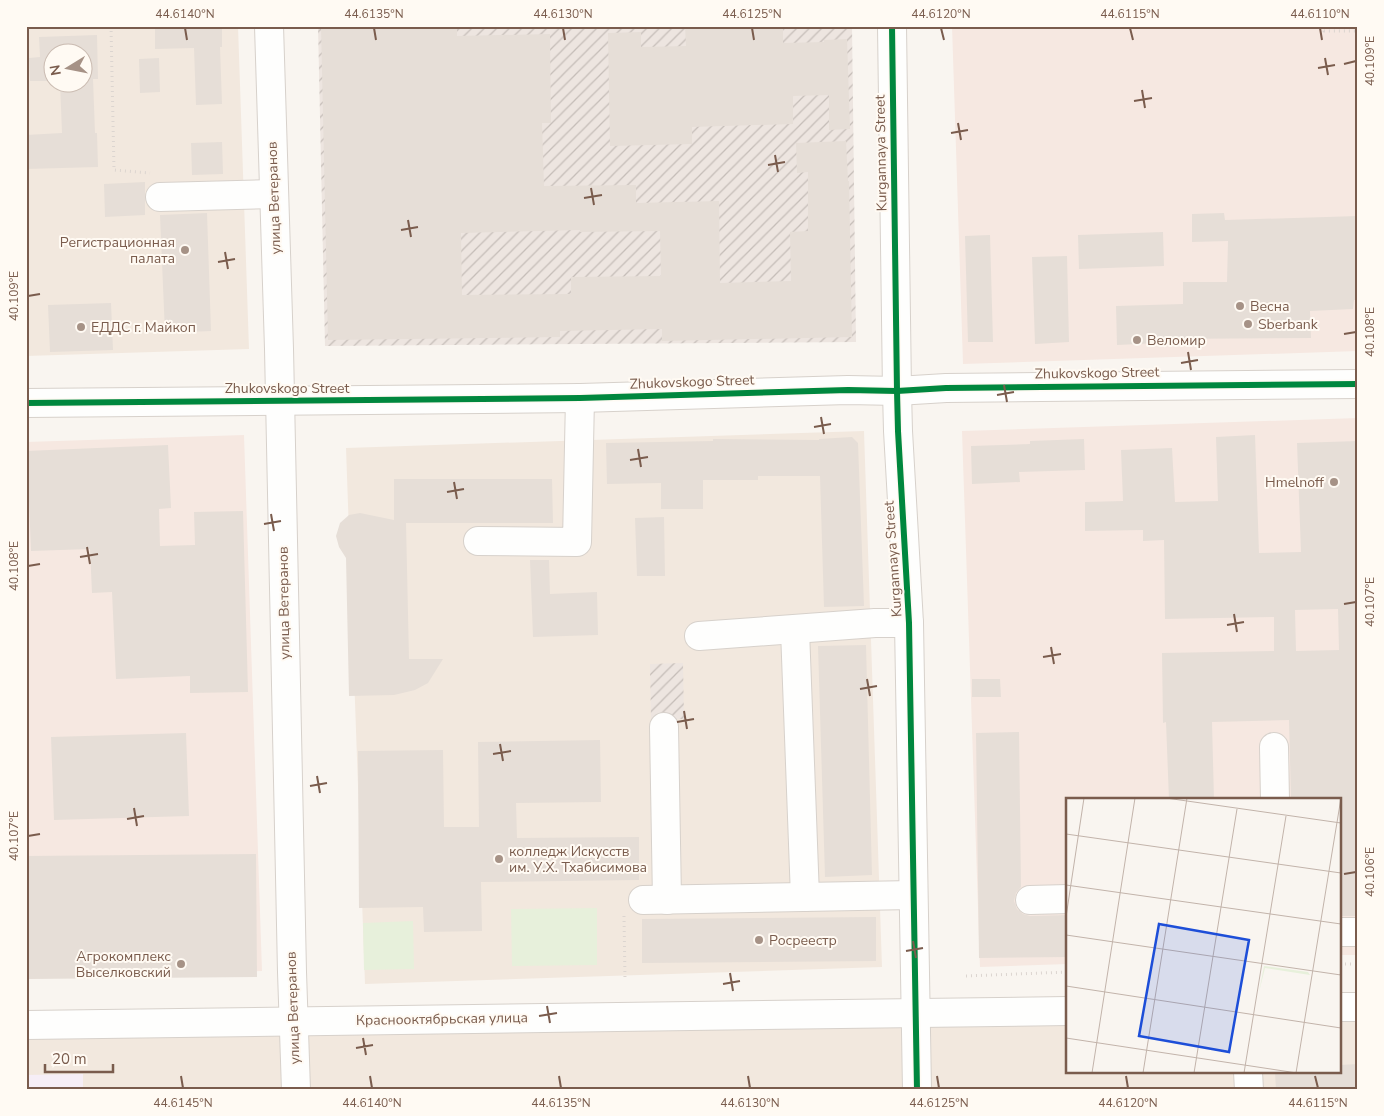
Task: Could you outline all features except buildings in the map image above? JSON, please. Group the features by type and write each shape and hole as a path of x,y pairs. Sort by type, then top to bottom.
{"street":[{"name":"улица Ветеранов","path":"269,26 280,400 291,952 296,1090"},
{"name":"Kurgannaya Street","path":"892,26 896,391 910,623 917,1090"},
{"path":"160,197 274,194"},
{"name":"Zhukovskogo Street","path":"26,403 580,398 1085,385 1358,384"},
{"path":"478,541 578,542 580,398"},
{"path":"698,636 875,623 910,623"},
{"path":"794,630 805,897"},
{"path":"664,727 655,900 913,895"},
{"path":"1274,746 1275,798"},
{"path":"1030,900 1066,899"},
{"path":"1342,932 1358,932"},
{"path":"1342,1007 1358,1007"},
{"name":"Краснооктябрьская улица","path":"26,1025 1066,1011"},
{"path":"1248,1074 1249,1090"}],"path":[{"path":"111,26 114,170 157,174 160,197"},
{"path":"1325,26 1324,32 1358,32"},
{"path":"624,980 624,900 655,900"},
{"path":"1342,964 1358,964"},
{"path":"966,976 1066,972"}],"shaded area":[{"path":"26,26 238,26 249,349 26,356"},
{"path":"318,26 852,26 856,342 325,346"},
{"path":"952,26 1358,26 1358,351 963,364"},
{"path":"1358,418 1358,955 1342,955 1342,798 1066,798 1066,964 980,967 962,431"},
{"path":"864,431 882,967 365,984 346,448"},
{"path":"244,435 262,971 26,979 26,442"},
{"path":"683,663 684,719 651,719 650,664"},
{"path":"1342,1007 1358,1007 1358,1090 26,1090 26,1025 1066,1011 1066,1074 1342,1074"},
{"path":"83,1074 83,1090 26,1090 26,1075"}],"green space":[{"path":"597,908 597,965 512,966 511,909"},
{"path":"413,921 414,969 364,970 363,923"}],"cycle path":[{"path":"892,26 897,391 909,623 917,1090"},
{"path":"26,403 580,398 848,390 897,391 946,388 1358,384"}],"place":[{"name":"Регистрационная палата","path":"185,250"},
{"name":"Весна","path":"1240,306"},
{"name":"Sberbank","path":"1248,324"},
{"name":"ЕДДС г. Майкоп","path":"81,327"},
{"name":"Веломир","path":"1137,340"},
{"name":"Hmelnoff","path":"1334,482"},
{"name":"колледж Искусств им. У.Х. Тхабисимова","path":"499,859"},
{"name":"Росреестр","path":"759,940"},
{"name":"Агрокомплекс Выселковский","path":"181,964"}]}
